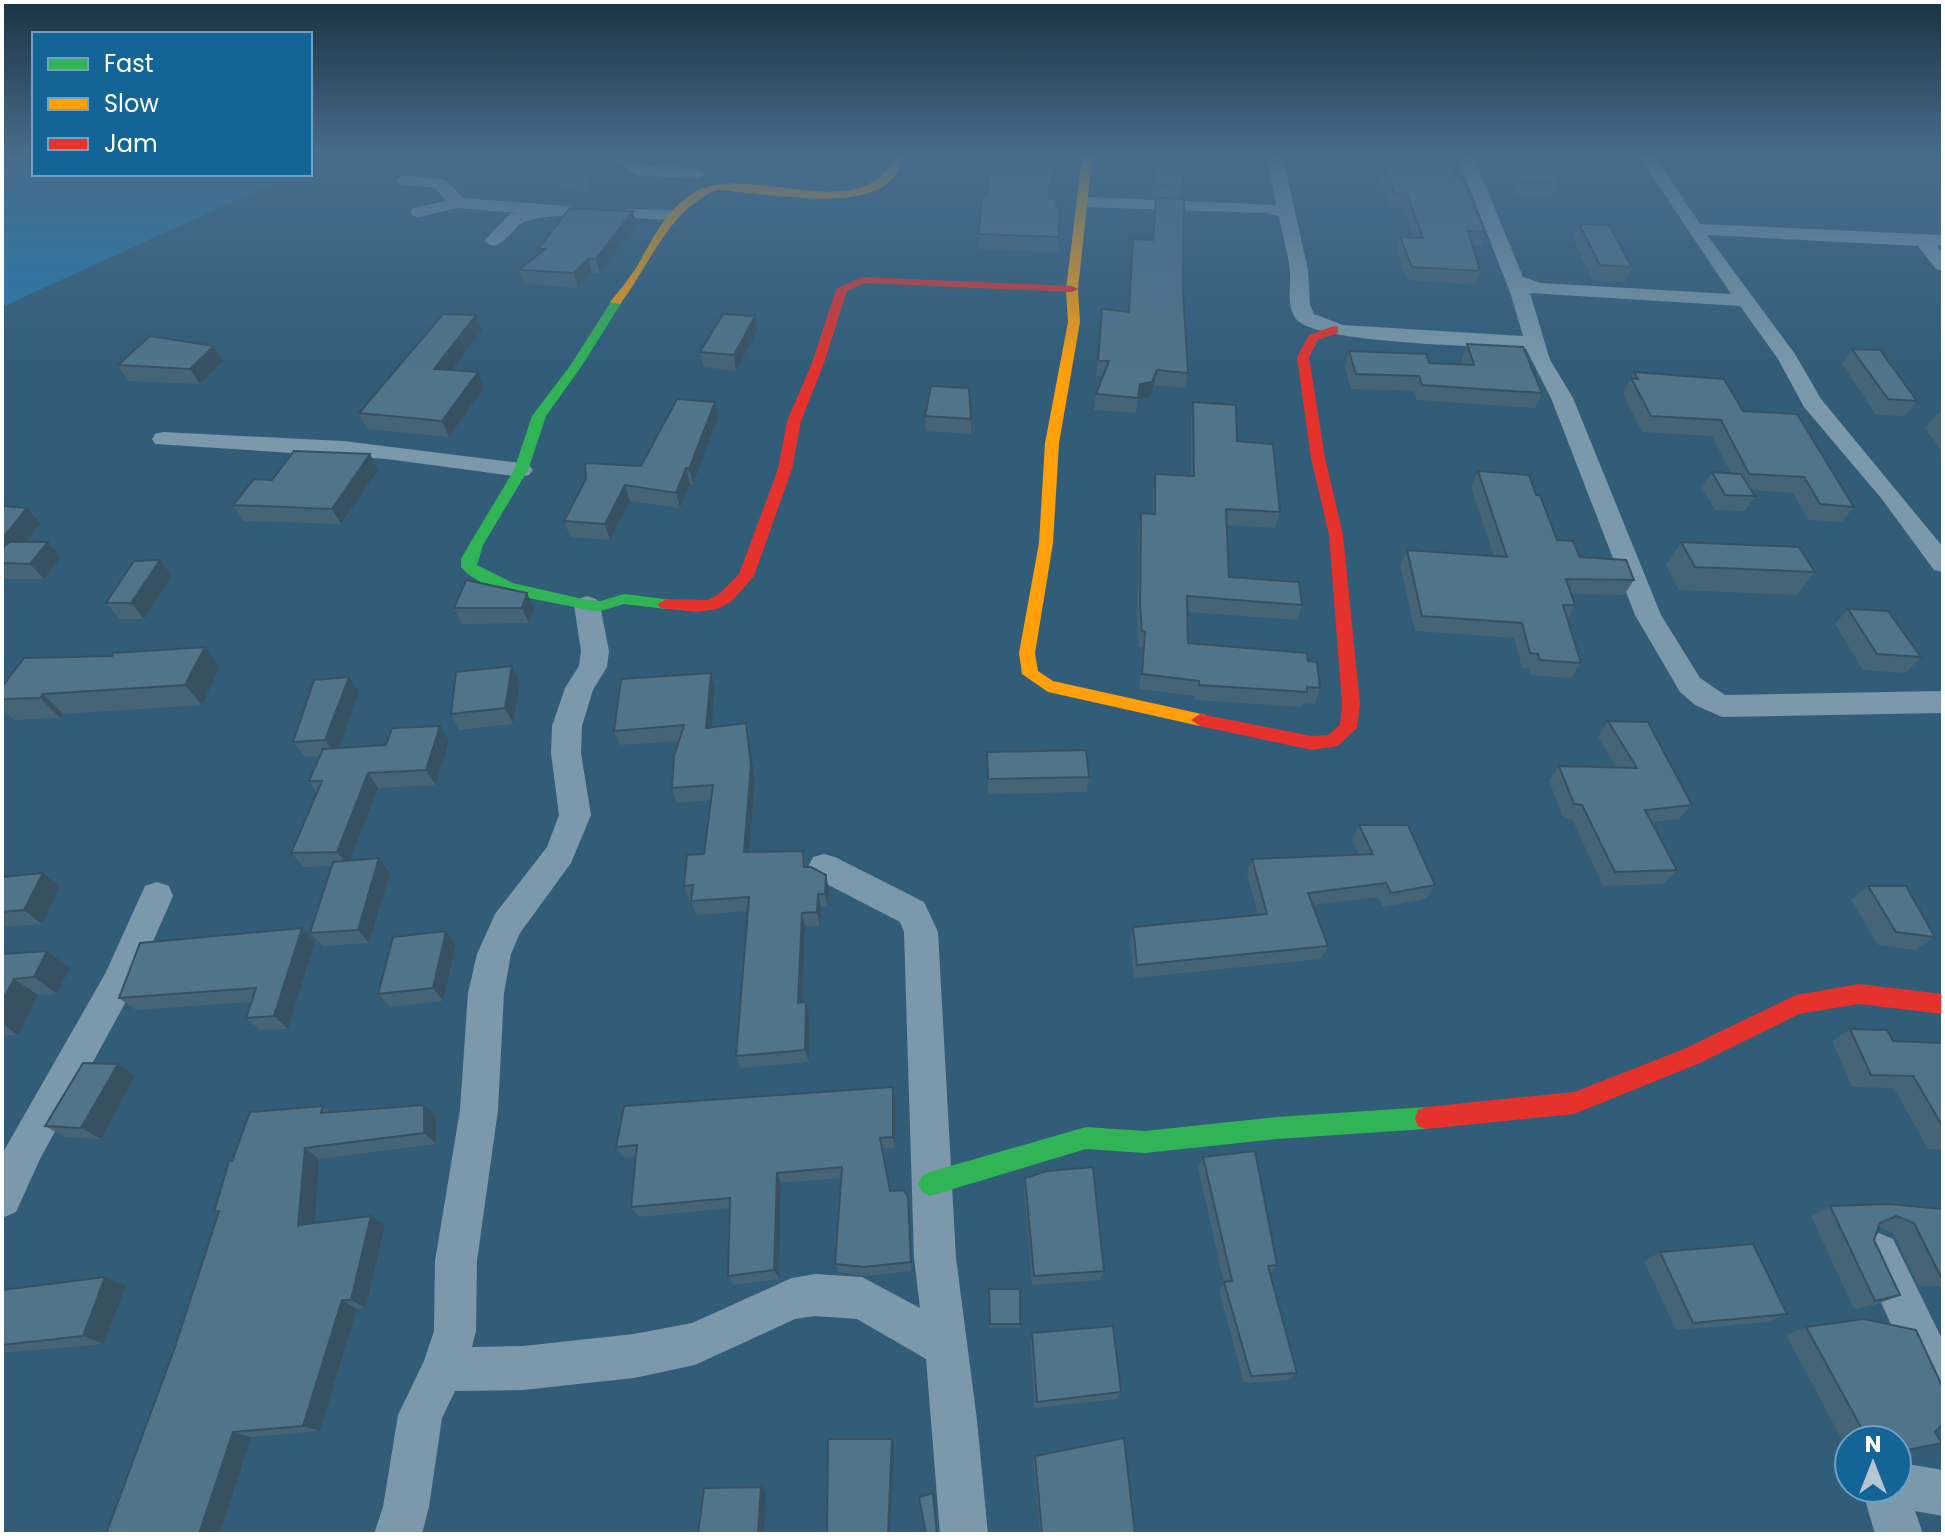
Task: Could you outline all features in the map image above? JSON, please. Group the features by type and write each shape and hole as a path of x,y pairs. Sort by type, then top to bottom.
{"street":[{"path":"493,241 504,230"},
{"path":"663,230 644,264 599,324 575,367 539,416 521,470 469,559 469,567 481,578 587,605 601,606 624,599 697,607 711,605 735,589 755,557 761,528 785,469 794,421 842,289 862,280 1072,289"},
{"path":"1080,230 1072,289 1074,322 1052,443 1046,543 1027,653 1030,674 1048,686 1093,698 1312,743 1332,741 1348,728 1351,704 1336,535 1318,458 1303,357 1307,341 1315,333 1334,330 1534,343"},
{"path":"1291,230 1299,270 1300,305 1305,317 1334,330"},
{"path":"1499,230 1525,288 1534,343 1540,360 1562,398 1648,615 1690,685 1705,698 1722,706 1943,702"},
{"path":"1697,230 1709,252 1788,358 1812,402 1889,493 1943,564"},
{"path":"1710,230 1943,240"},
{"path":"1923,241 1943,265"},
{"path":"1525,288 1748,301"},
{"path":"163,439 347,447 453,458 521,470"},
{"path":"398,1534 406,1507 420,1415 443,1369 455,1331 456,1261 479,1110 486,993 494,954 507,924 560,854 575,815 566,753 567,726 574,698 593,667 595,651 587,605"},
{"path":"824,867 904,907 917,920 926,989 930,1184 964,1534"},
{"path":"2,1198 26,1145 117,985 157,896"},
{"path":"930,1184 1086,1138 1145,1142 1277,1128 1490,1114 1574,1103 1692,1056 1796,1005 1859,994 1943,1004"},
{"path":"1876,1248 1943,1389"},
{"path":"443,1369 523,1368 634,1356 695,1344 792,1299 815,1295 862,1298 944,1346"},
{"path":"1899,1534 1889,1503 1907,1487 1943,1493"}],"shaded area":[{"path":"2,230 171,230 2,307"}],"building":[{"path":"553,230 619,230 596,259 588,259 574,273 519,270 545,249 538,249"},
{"path":"979,230 1059,230 1059,237 979,234"},
{"path":"1154,230 1184,230 1183,291 1188,373 1157,370 1152,382 1140,384 1138,398 1096,394 1109,361 1098,361 1102,309 1129,312 1133,239 1153,240"},
{"path":"1420,230 1484,230 1485,232 1468,231 1480,271 1412,267 1400,237 1423,238"},
{"path":"1582,230 1612,230 1632,267 1600,265"},
{"path":"443,314 476,315 434,369 478,372 442,421 359,413"},
{"path":"723,314 755,316 734,355 700,352"},
{"path":"150,336 214,346 190,369 118,365"},
{"path":"1467,344 1523,347 1542,393 1422,385 1419,376 1356,374 1349,351 1426,354 1429,363 1474,365"},
{"path":"1852,349 1880,350 1917,401 1888,399"},
{"path":"1634,372 1724,379 1743,411 1797,414 1854,507 1820,504 1804,477 1749,474 1721,420 1651,416 1631,378 1638,379"},
{"path":"931,386 969,388 971,419 925,416"},
{"path":"677,399 715,402 689,469 686,468 676,493 625,485 605,524 564,521 586,479 585,463 641,466"},
{"path":"1193,402 1236,405 1237,441 1273,444 1280,512 1226,509 1229,577 1299,582 1302,605 1187,596 1188,643 1307,653 1308,661 1317,662 1320,688 1307,687 1307,692 1199,685 1199,681 1142,674 1145,632 1142,631 1140,605 1141,513 1155,514 1155,474 1194,476"},
{"path":"294,451 370,454 332,509 233,505 254,479 272,480"},
{"path":"1478,471 1529,475 1557,540 1573,541 1580,557 1626,560 1634,580 1566,579 1575,605 1563,605 1581,663 1540,660 1538,654 1530,653 1522,623 1422,616 1407,550 1507,557"},
{"path":"1712,472 1741,474 1755,496 1725,495"},
{"path":"2,506 27,508 2,539"},
{"path":"9,542 48,542 30,564 2,563 2,549"},
{"path":"1681,542 1799,547 1815,572 1695,567"},
{"path":"160,560 131,603 106,603 134,561"},
{"path":"466,580 527,593 522,608 454,608"},
{"path":"1848,609 1888,611 1921,657 1877,654"},
{"path":"205,647 185,685 2,699 2,687 24,658 112,656 113,653"},
{"path":"512,666 505,708 451,714 456,672"},
{"path":"711,673 706,728 746,723 751,765 744,852 803,851 804,867 826,875 825,894 818,894 817,912 802,913 798,1003 806,1002 805,1050 736,1056 749,897 691,901 693,885 684,886 687,855 704,854 713,785 672,788 674,756 684,725 614,731 621,679"},
{"path":"349,677 325,740 293,742 314,680"},
{"path":"1608,721 1648,722 1692,805 1645,810 1677,870 1615,872 1582,805 1574,804 1559,766 1637,768"},
{"path":"440,726 426,770 368,773 337,852 291,853 322,781 309,781 323,749 386,745 392,728"},
{"path":"1086,750 1089,777 988,779 987,752"},
{"path":"1359,825 1408,825 1435,885 1391,893 1386,883 1308,893 1328,946 1137,965 1133,927 1267,914 1252,859 1373,854"},
{"path":"379,858 358,930 310,933 333,862"},
{"path":"43,873 24,910 2,912 2,877"},
{"path":"1868,886 1906,886 1935,937 1896,932"},
{"path":"302,928 274,1016 246,1018 256,988 119,998 140,943"},
{"path":"446,931 433,988 378,994 393,937"},
{"path":"47,951 34,977 14,979 2,1002 2,954"},
{"path":"1850,1029 1887,1030 1893,1041 1943,1043 1943,1127 1913,1076 1871,1075"},
{"path":"83,1063 118,1064 81,1128 45,1126"},
{"path":"893,1087 893,1137 880,1138 890,1191 904,1190 908,1197 911,1262 864,1267 835,1264 842,1167 777,1173 774,1270 728,1276 730,1198 631,1207 637,1145 616,1147 624,1106"},
{"path":"424,1105 424,1133 305,1148 298,1225 371,1216 351,1300 342,1300 303,1426 233,1432 199,1534 106,1534 175,1347 219,1211 214,1212 229,1161 232,1161 250,1112 323,1106 321,1113"},
{"path":"1255,1151 1277,1265 1268,1266 1297,1373 1251,1376 1224,1282 1232,1281 1203,1157"},
{"path":"1093,1167 1104,1271 1034,1276 1025,1178 1047,1171"},
{"path":"1889,1204 1943,1209 1943,1277 1914,1223 1896,1216 1880,1223 1874,1240 1900,1295 1875,1301 1830,1206"},
{"path":"1753,1244 1787,1314 1693,1323 1660,1252"},
{"path":"105,1277 83,1336 2,1345 2,1290"},
{"path":"989,1289 1020,1289 1020,1324 990,1324"},
{"path":"1864,1319 1916,1330 1943,1388 1943,1424 1935,1432 1942,1443 1913,1449 1913,1424 1859,1424 1806,1327"},
{"path":"1113,1326 1121,1392 1037,1402 1032,1333"},
{"path":"1124,1438 1135,1534 1042,1534 1035,1456"},
{"path":"828,1439 892,1439 888,1534 827,1534"},
{"path":"761,1487 758,1534 698,1534 704,1488"},
{"path":"933,1493 937,1534 926,1534 919,1497"}],"traffic: fast":[{"path":"616,302 575,367 539,416 521,470 476,545 469,559 469,567 508,586 587,605 601,606 624,599 666,604"},
{"path":"930,1184 1086,1138 1145,1142 1277,1128 1426,1118"}],"traffic: slow":[{"path":"616,302 664,230"},
{"path":"1079,230 1072,289 1074,322 1052,443 1046,543 1027,653 1030,674 1048,686 1200,720"}],"traffic: jam":[{"path":"666,604 711,605 725,598 746,576 785,469 794,421 818,363 842,289 862,280 1072,289"},
{"path":"1200,720 1312,743 1332,741 1348,728 1351,704 1336,535 1318,458 1303,357 1313,338 1334,330"},
{"path":"1426,1118 1574,1103 1692,1056 1796,1005 1859,994 1943,1004"}]}
